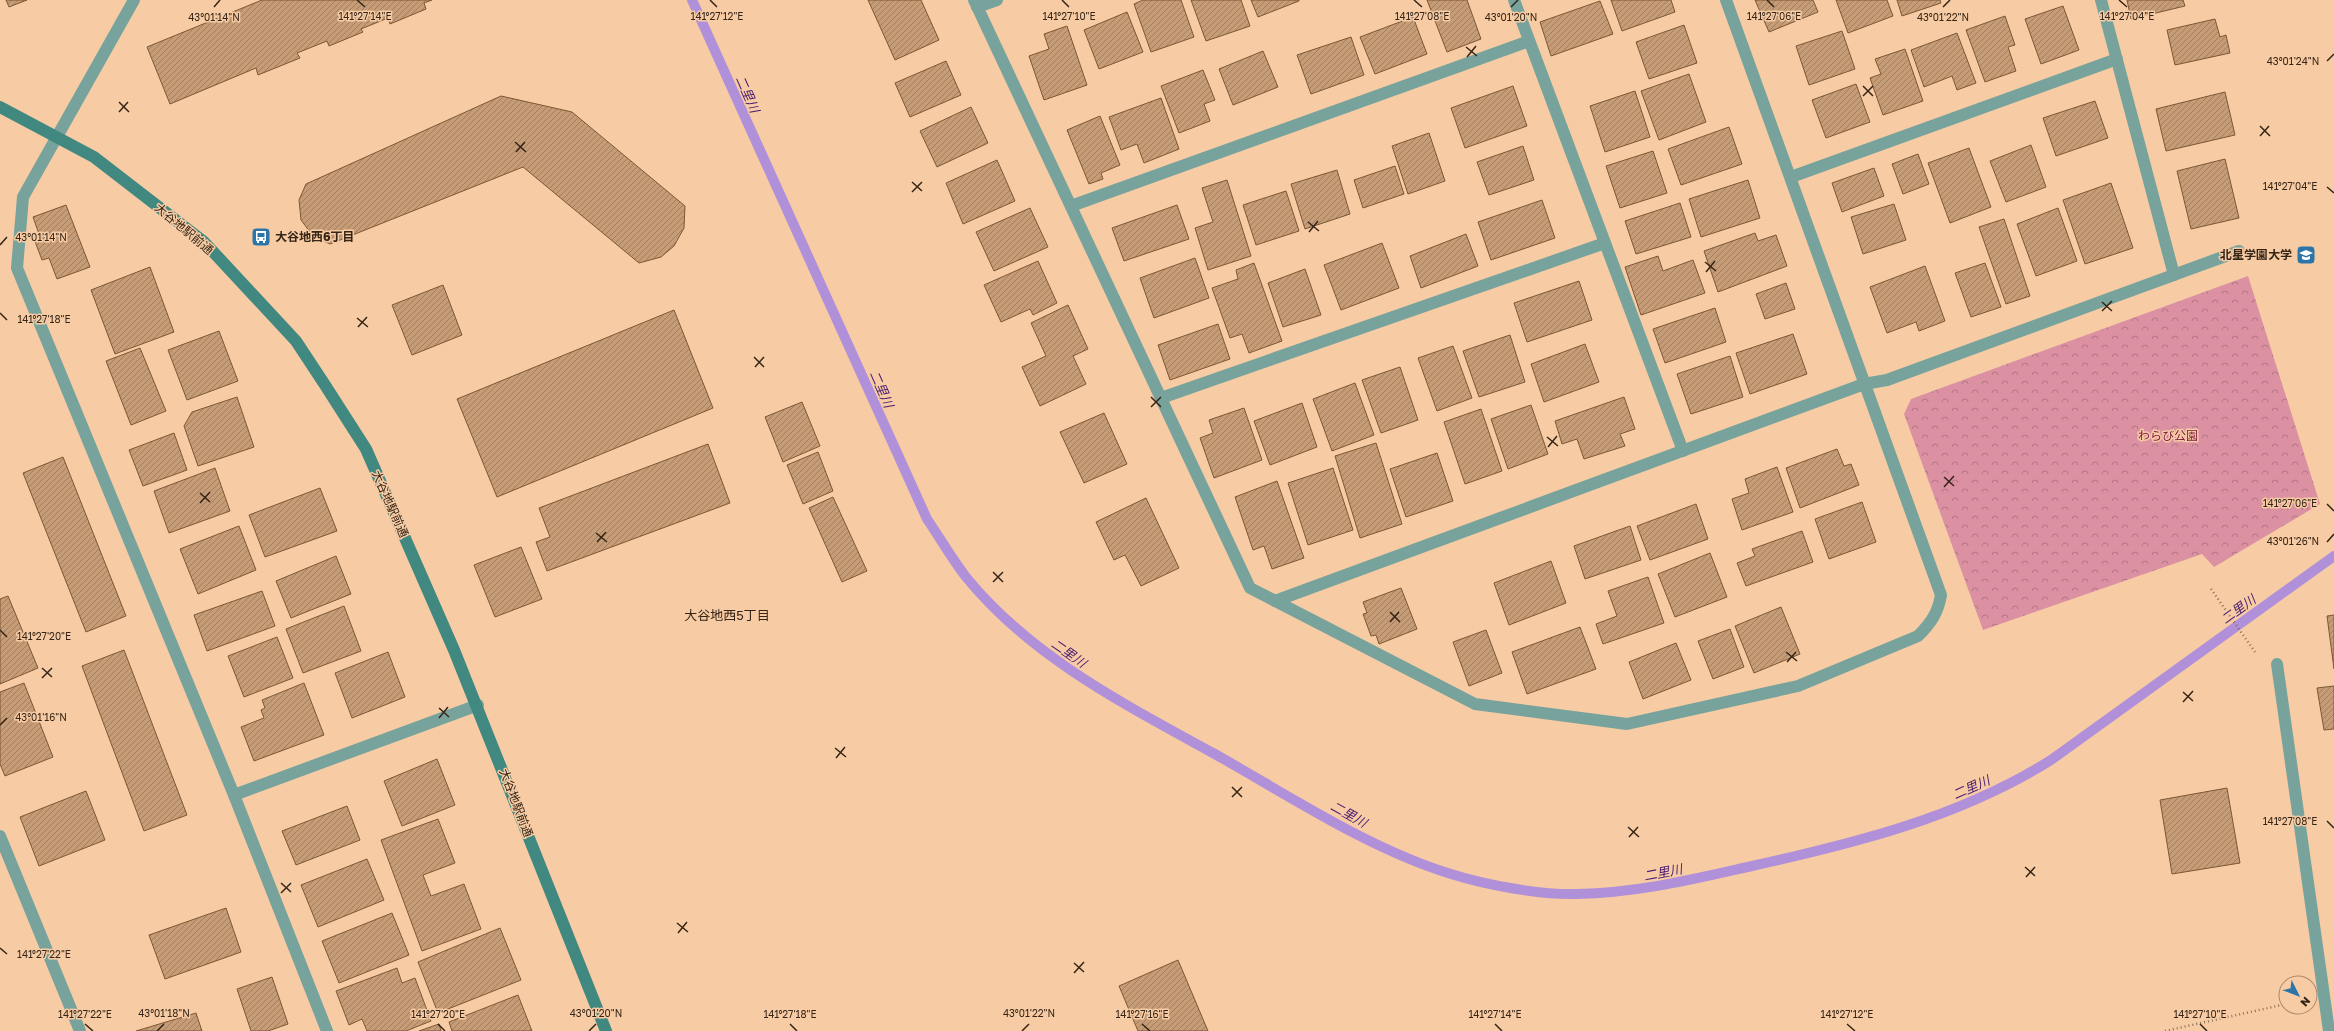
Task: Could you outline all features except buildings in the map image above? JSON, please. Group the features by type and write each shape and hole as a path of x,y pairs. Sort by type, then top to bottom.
{"street":[{"path":"134,0 23,197 17,268 234,795 328,1031"},
{"path":"996,0 976,3 1250,588 1475,704 1627,724 1798,686 1918,636 1931,623 1938,610 1941,595 1726,0"},
{"path":"1514,0 1683,451"},
{"path":"2101,0 2174,275"},
{"path":"1071,206 1529,40"},
{"path":"1791,178 2117,59"},
{"name":"大谷地駅前通","path":"0,107 56,136 94,158 204,242 296,341 366,449 478,705 606,1031"},
{"path":"1161,398 1605,244"},
{"path":"1275,601 1864,384 1887,380 2239,251"},
{"path":"2277,664 2329,1031"},
{"path":"234,795 478,705"},
{"path":"0,836 80,1031"}],"path":[{"path":"2211,589 2258,655"},
{"path":"2165,1031 2278,1006"}],"green space":[{"name":"わらび公園","path":"2248,276 2320,504 2214,567 2202,554 1983,630 1904,414 1911,399"}],"waterway":[{"name":"二里川","path":"692,0 927,519 966,577 992,606 1020,631 1049,655 1080,677 1146,716 1359,836 1420,863 1451,874 1480,882 1547,893 1577,894 1622,891 1687,880 1830,848 1906,826 1944,813 2016,780 2051,760 2334,556"}],"place":[{"name":"大谷地西6丁目","path":"261,237"},
{"name":"北星学園大学","path":"2306,255"}],"district":[{"name":"大谷地西5丁目","path":"727,615"}]}
